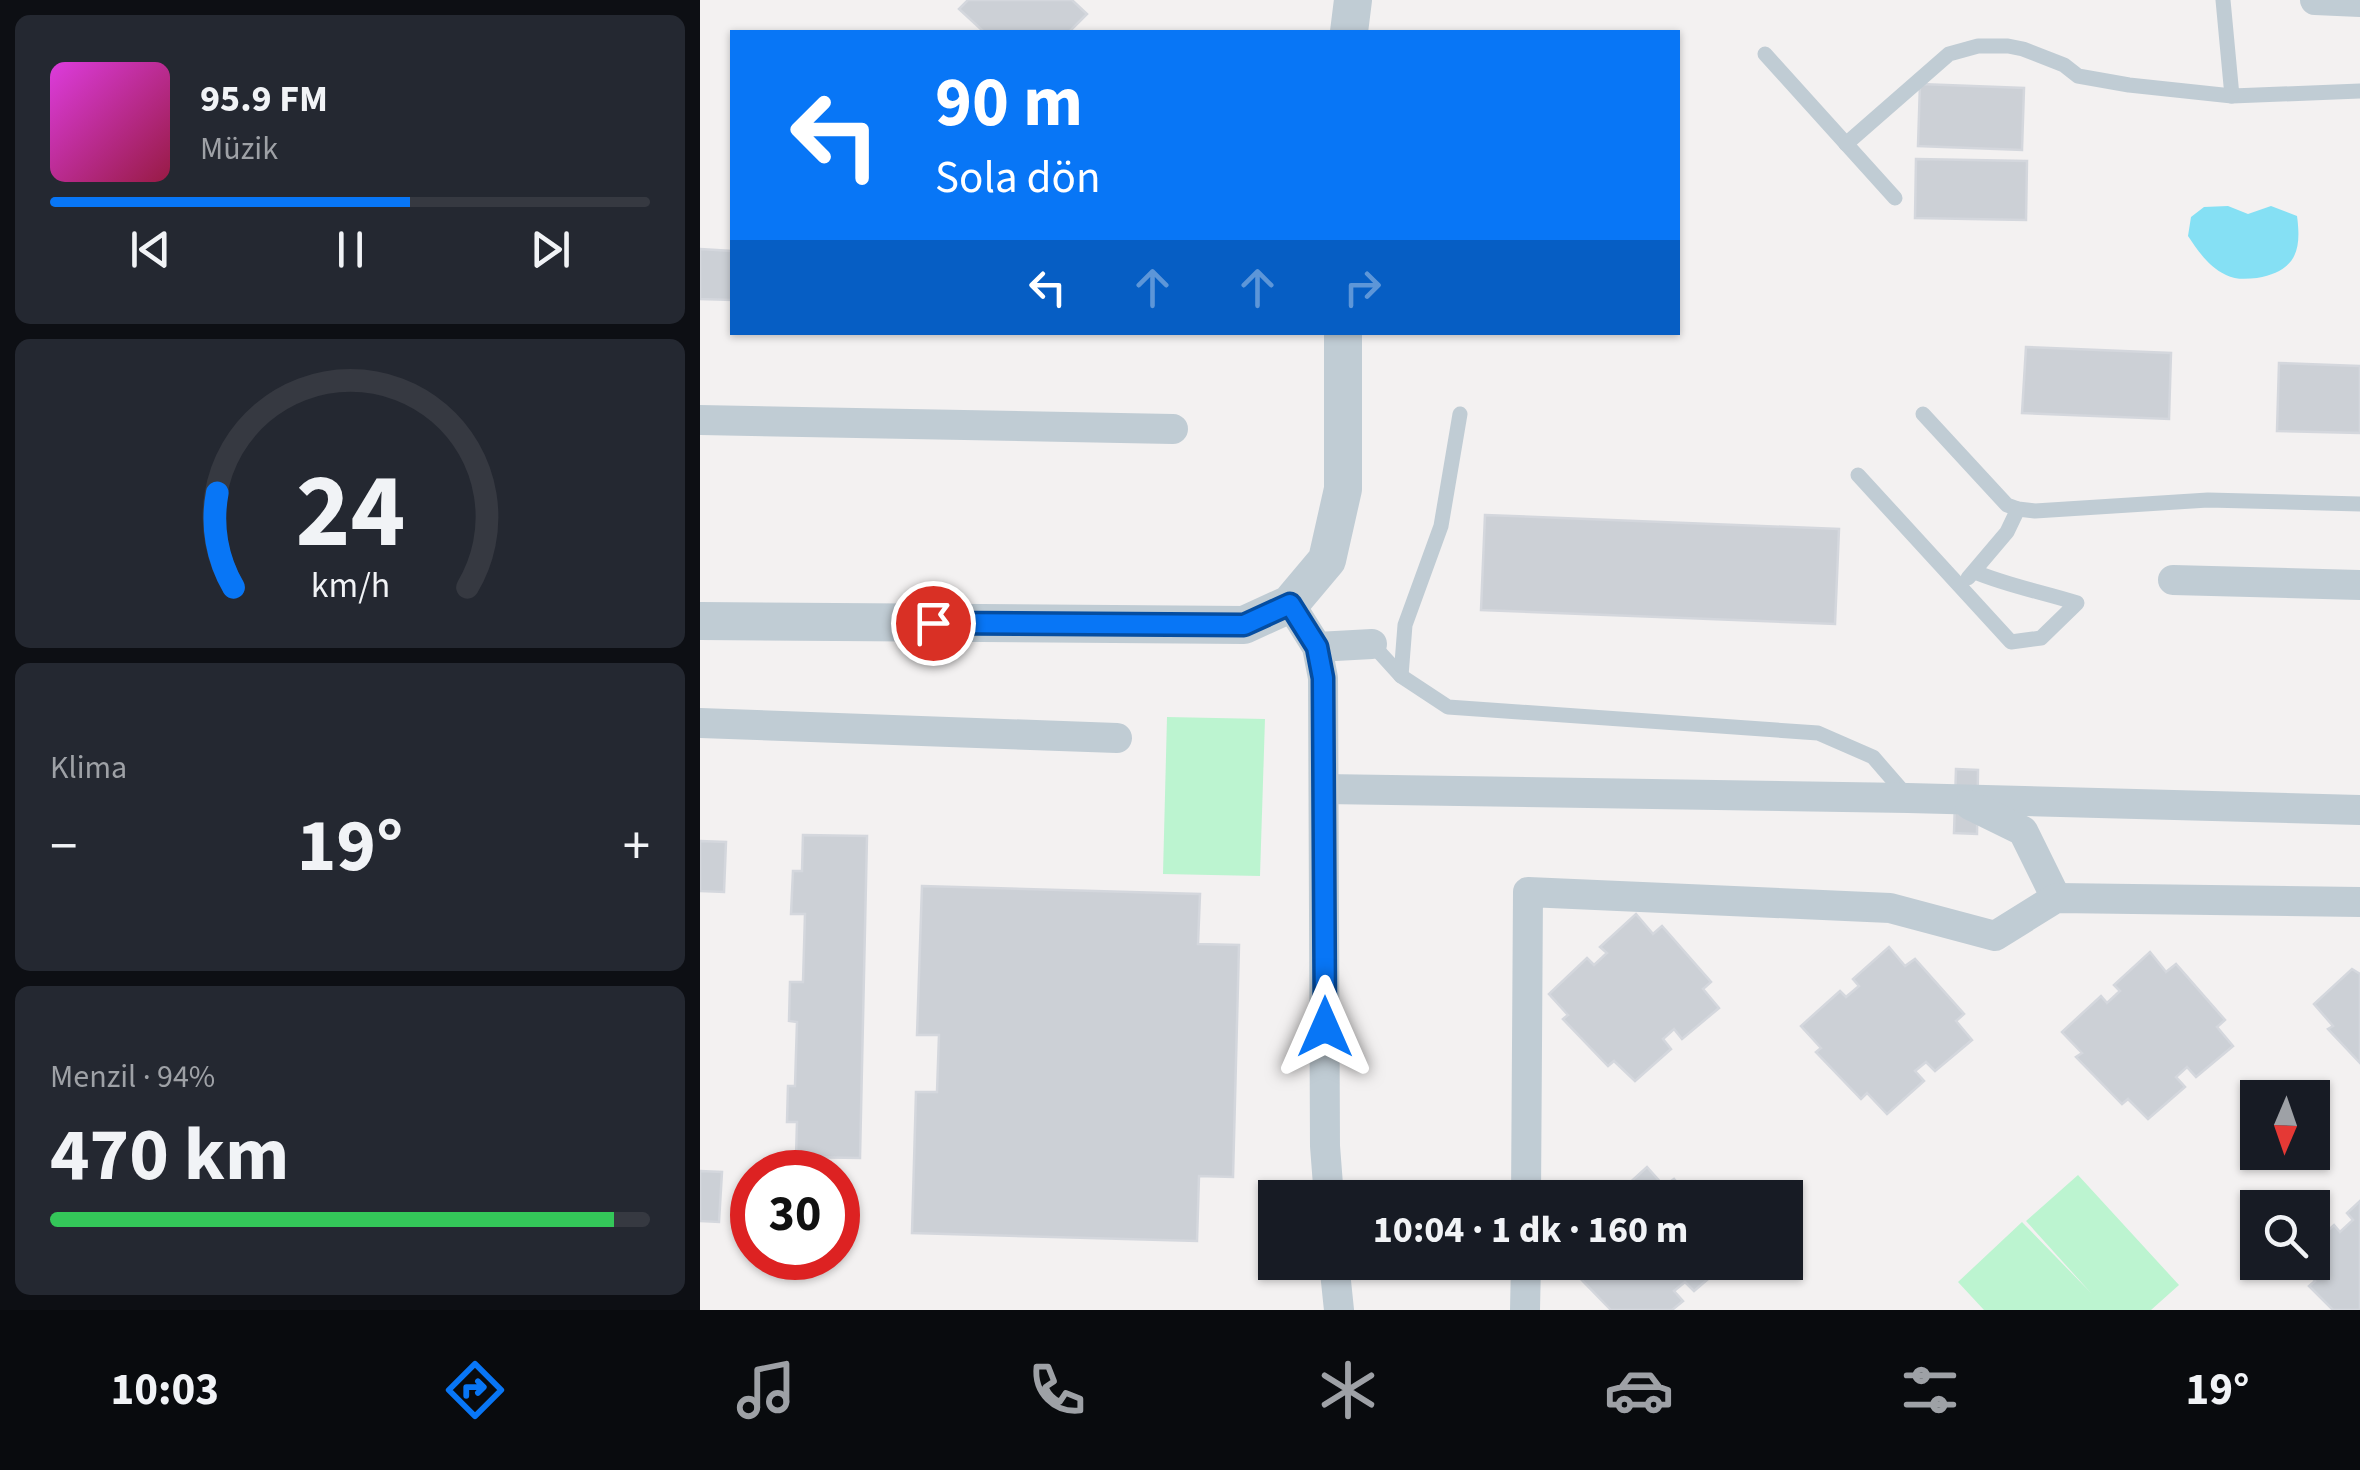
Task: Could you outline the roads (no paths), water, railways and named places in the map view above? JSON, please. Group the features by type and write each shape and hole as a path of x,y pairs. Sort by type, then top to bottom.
{"street":[{"path":"1349,30 1353,0"},
{"path":"2315,0 2360,2"},
{"path":"700,621 1244,625 1290,604 1328,560 1344,489 1344,335"},
{"path":"700,420 1174,429"},
{"path":"2173,580 2360,585"},
{"path":"1290,604 1317,647 1323,678 1328,1180"},
{"path":"1317,647 1372,644"},
{"path":"700,723 1118,738"},
{"path":"1324,788 2360,810"},
{"path":"1958,800 2024,832 2056,898"},
{"path":"1526,1180 1528,892 1890,908 1995,936 2056,898 2360,902"},
{"path":"1336,1280 1339,1310"},
{"path":"1526,1280 1526,1310"}],"lane":[{"path":"2223,0 2232,96"},
{"path":"1846,144 1949,54 1978,46 2008,46 2064,65 2078,76 2129,85 2232,96 2360,90"},
{"path":"1765,54 1894,198"},
{"path":"1402,676 1405,625 1441,526 1460,414"},
{"path":"1923,414 2008,505 2018,509 2208,500 2360,504"},
{"path":"1858,475 2011,642 2041,638 2078,602 2010,586 1975,572"},
{"path":"1961,587 2007,532 2018,509"},
{"path":"1372,644 1402,676 1448,707 1818,734 1873,756 1908,798"}],"water":[{"path":"2228,206 2248,214 2271,206 2297,216 2297,250 2288,265 2270,275 2241,279 2220,272 2209,263 2188,236 2191,217 2204,207"}]}
